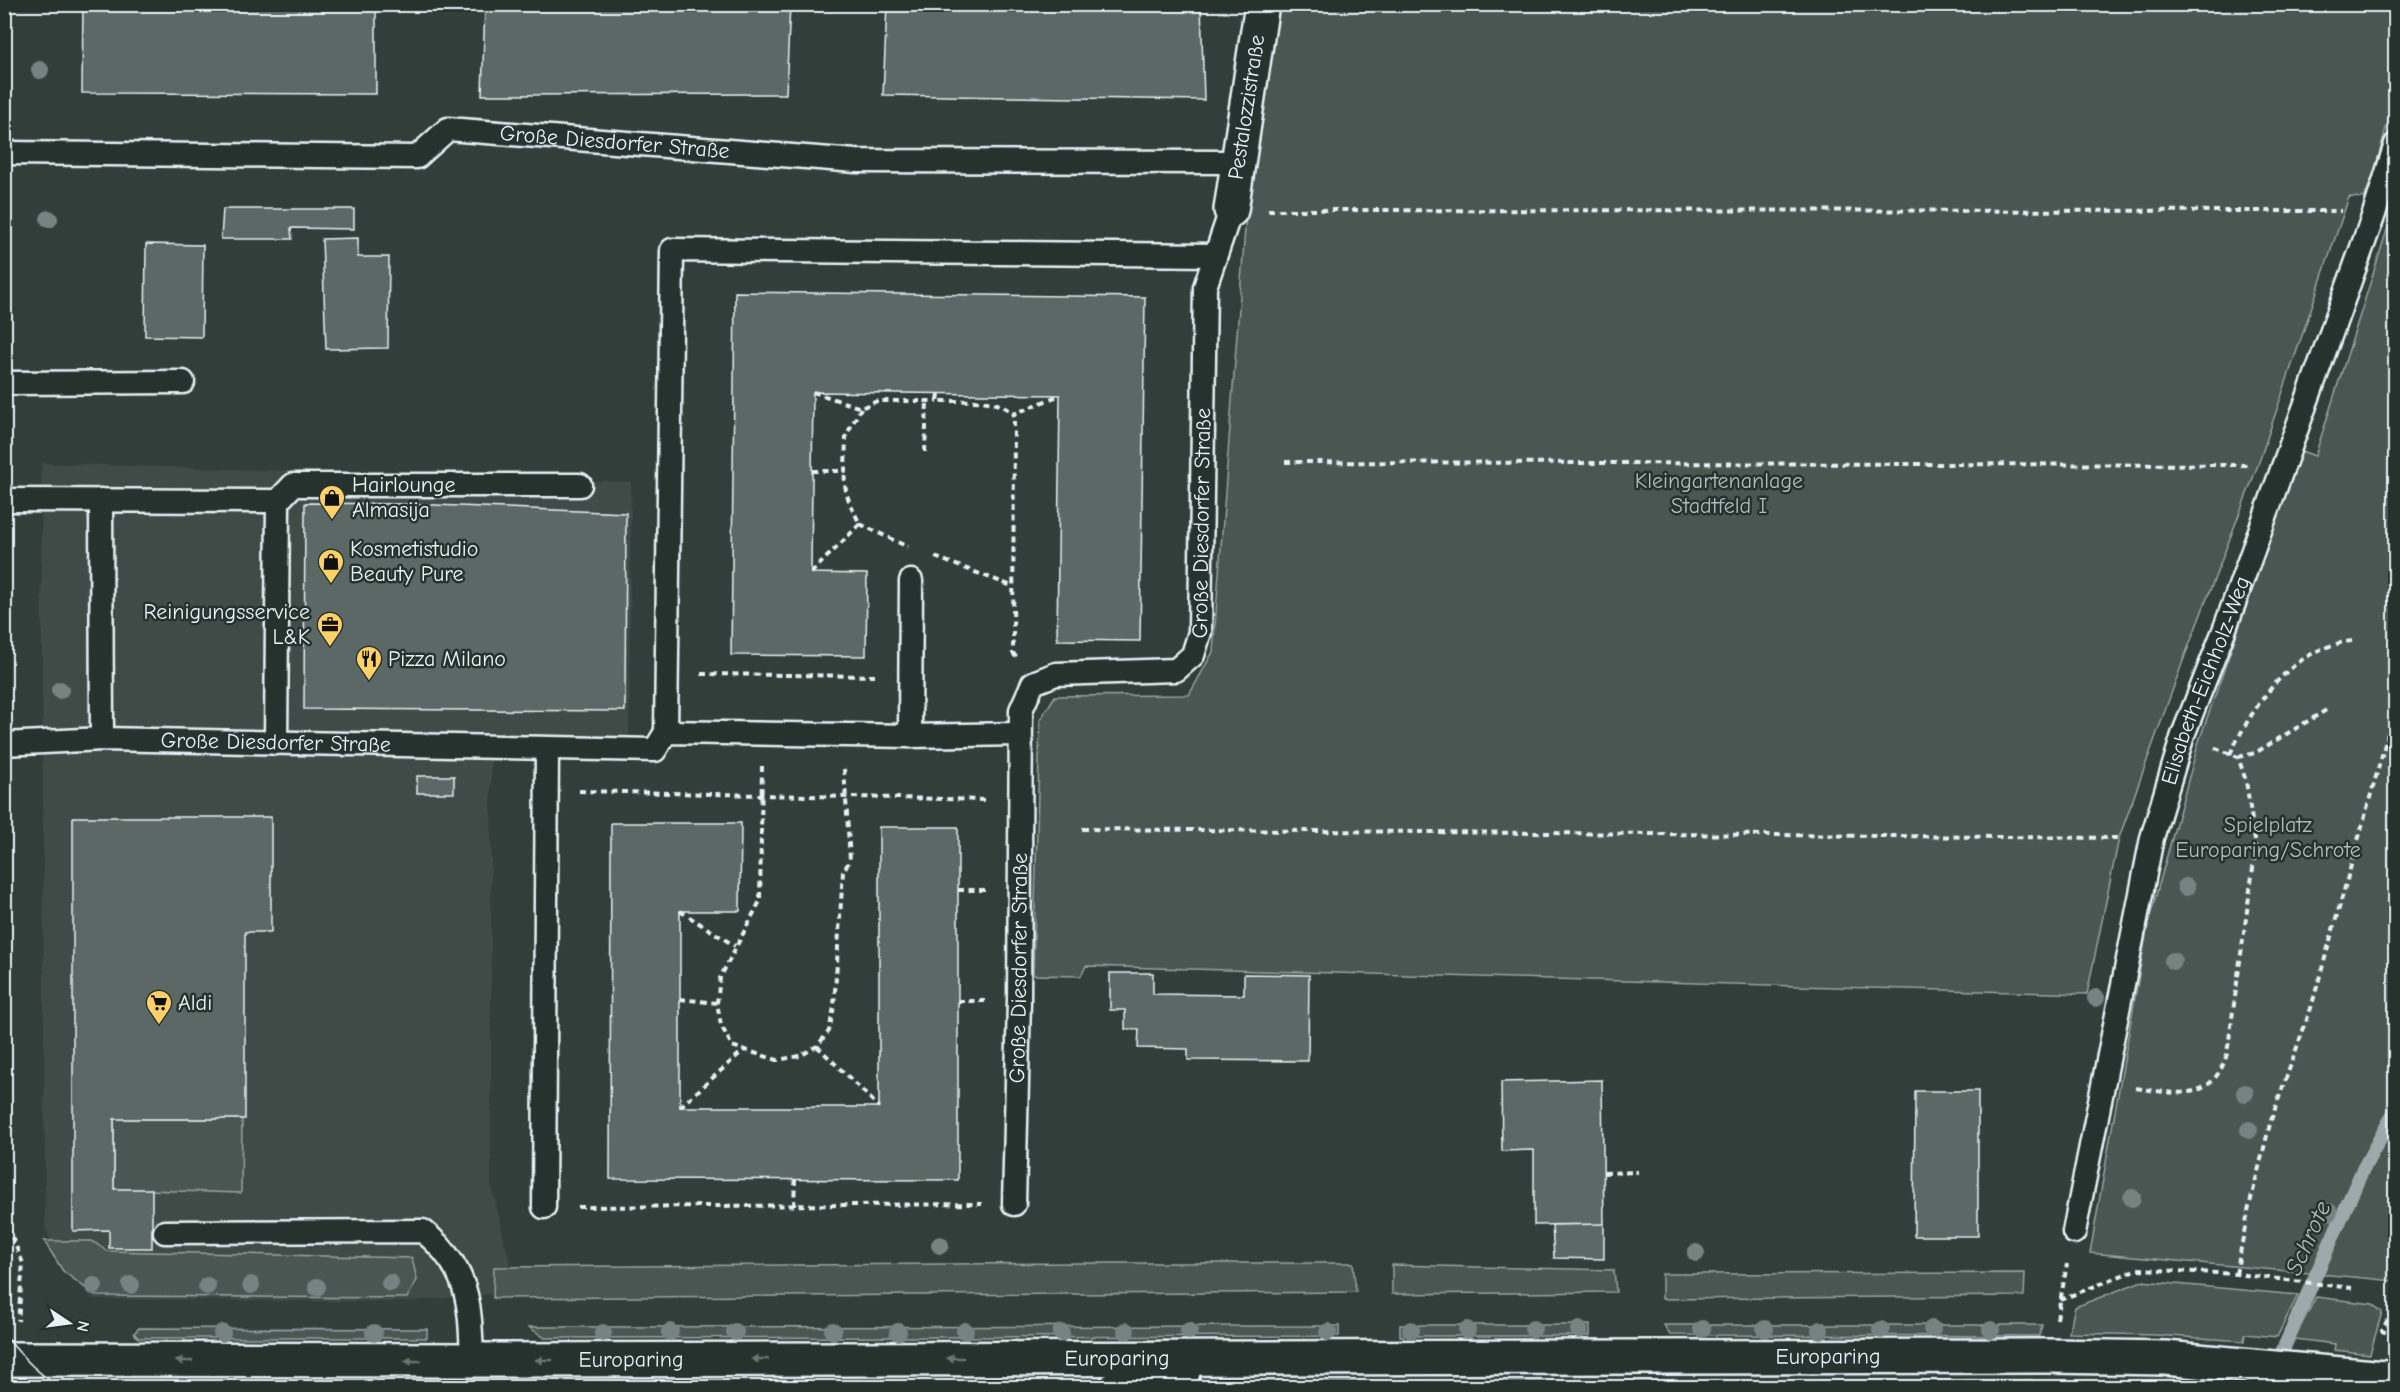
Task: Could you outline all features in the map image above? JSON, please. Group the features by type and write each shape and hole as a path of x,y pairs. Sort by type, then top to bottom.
{"main road":[{"name":"Pestalozzistraße","path":"1230,210 1262,4"},
{"name":"Europaring","path":"4,1359 472,1360 2024,1355 2165,1358 2396,1379"},
{"name":"Europaring","path":"1116,1388 1201,1368 1259,1358"}],"lane":[{"name":"Große Diesdorfer Straße","path":"4,153 417,157 448,129 856,161 1237,162"},
{"name":"Elisabeth-Eichholz-Weg","path":"2074,1232 2152,838 2183,735 2225,628 2284,465 2374,214 2396,144"},
{"name":"Große Diesdorfer Straße","path":"1014,1204 1019,1000 1019,734 1021,710 1033,683 1056,674 1176,670 1193,655 1200,632 1205,287 1230,210"},
{"path":"1019,734 843,736 666,732 672,250 1215,255"},
{"path":"4,383 183,382"},
{"path":"276,743 278,501 293,485 580,485"},
{"path":"4,500 278,501"},
{"path":"101,500 102,739"},
{"path":"910,736 911,581"},
{"name":"Große Diesdorfer Straße","path":"4,744 102,739 655,750 666,732"},
{"path":"544,1208 547,749"},
{"path":"165,1232 423,1231 442,1248 463,1280 471,1315 472,1360"}],"path":[{"path":"1230,210 2345,211 2374,214"},
{"path":"813,392 861,408"},
{"path":"938,401 939,394"},
{"path":"1014,414 1060,395"},
{"path":"811,573 860,524 848,503 844,486 846,436 861,408 877,401 938,401 997,404 1007,407 1014,414 1013,653 1033,683"},
{"path":"925,452 927,401"},
{"path":"1285,462 2284,465"},
{"path":"812,471 845,471"},
{"path":"2230,754 2247,719 2269,690 2301,659 2333,644 2352,641"},
{"path":"667,674 880,676"},
{"path":"2236,1274 2249,1207 2271,1120 2311,1008 2396,705"},
{"path":"2183,735 2238,757 2262,750 2328,709"},
{"path":"762,734 760,901 720,978 717,1003 721,1025 732,1046 777,1060 800,1056 817,1046 829,1031 834,1007 843,873 850,860 843,736"},
{"path":"2103,1083 2186,1094 2210,1083 2225,1062 2256,847 2246,781 2238,757"},
{"path":"547,791 1019,800"},
{"path":"1082,829 2152,838"},
{"path":"680,911 735,946"},
{"path":"680,999 717,1003"},
{"path":"817,1046 879,1107"},
{"path":"680,1107 744,1050"},
{"path":"1604,1173 1638,1172"},
{"path":"794,1206 795,1179"},
{"path":"544,1208 1014,1204"},
{"path":"4,1218 23,1263 18,1320"},
{"path":"2056,1327 2074,1232"},
{"path":"2060,1300 2138,1269 2236,1274 2352,1288"},
{"path":"2384,1347 2391,1334 2382,1331 2383,1324 2396,1303"}],"shaded area":[{"path":"41,463 631,482 629,742 491,741 491,1184 517,1292 401,1302 93,1299 60,1262 45,1227"}],"green space":[{"name":"Kleingartenanlage Stadtfeld I","path":"1278,5 2395,5 2395,94 2375,170 2364,198 2349,197 2258,465 2183,661 2119,838 2087,994 1086,966 1081,976 1033,975 1040,720 1055,696 1189,695 1213,652 1247,202"},
{"name":"Spielplatz Europaring/Schrote","path":"2395,205 2395,1281 2090,1253 2148,924 2199,741 2301,451 2315,456"},
{"path":"114,1119 242,1119 241,1193 114,1189"},
{"path":"44,1241 92,1241 107,1251 412,1258 417,1280 407,1298 96,1296 63,1271"},
{"path":"1353,1263 1356,1292 493,1298 494,1267"},
{"path":"1392,1265 1614,1270 1616,1292 1392,1294"},
{"path":"2025,1273 2024,1296 1662,1299 1662,1274"},
{"path":"2142,1281 2298,1295 2277,1337 2245,1334 2244,1341 2155,1335 2069,1333 2075,1307"},
{"path":"2316,1297 2373,1304 2382,1312 2370,1354 2334,1350 2335,1344 2294,1339"},
{"path":"1400,1325 1590,1325 1590,1336 1400,1336"},
{"path":"1664,1325 2042,1325 2039,1336 1670,1335"},
{"path":"1339,1326 1339,1336 545,1338 529,1327"},
{"path":"139,1328 427,1329 427,1338 138,1338 134,1333"},
{"path":"2032,1380 2031,1388 1194,1387 1257,1382"},
{"path":"1023,1382 1020,1388 589,1387 590,1383 813,1386"},
{"path":"2062,1382 2197,1387 2061,1387"}],"building":[{"path":"83,4 376,4 376,94 82,93"},
{"path":"485,4 790,4 786,94 482,95"},
{"path":"887,4 1201,4 1204,100 883,95"},
{"path":"223,209 354,209 354,229 291,228 292,239 221,239"},
{"path":"358,238 358,257 389,257 388,348 326,349 322,239"},
{"path":"146,244 203,245 202,337 145,336"},
{"path":"735,292 1145,297 1140,641 1057,640 1060,395 813,392 811,573 867,574 866,656 731,655"},
{"path":"305,503 412,504 626,513 625,711 304,709"},
{"path":"417,776 454,776 454,793 417,793"},
{"name":"Aldi","path":"73,817 271,817 271,932 245,932 245,1119 114,1119 114,1189 152,1189 152,1248 109,1248 109,1230 73,1231"},
{"path":"611,823 741,823 740,911 680,911 680,1107 879,1107 879,827 958,827 958,1180 610,1179"},
{"path":"1110,973 1153,973 1153,994 1244,995 1244,974 1309,975 1308,1061 1188,1060 1188,1049 1138,1048 1139,1029 1125,1029 1125,1010 1110,1010"},
{"path":"1602,1080 1604,1224 1534,1225 1534,1150 1502,1151 1501,1082"},
{"path":"1915,1091 1978,1091 1978,1236 1914,1236"},
{"path":"1604,1224 1604,1259 1554,1258 1552,1225"}],"waterway":[{"name":"Schrote","path":"2266,1388 2362,1171 2396,1109"}],"tram line":[{"path":"4,1334 30,1364 61,1388"},
{"path":"4,1381 11,1388"}],"place":[{"name":"Hairlounge Almasija","path":"332,521"},
{"name":"Kosmetistudio Beauty Pure","path":"331,585"},
{"name":"Reinigungsservice L&K","path":"330,648"},
{"name":"Pizza Milano","path":"369,682"},
{"name":"Aldi","path":"159,1026"}]}
